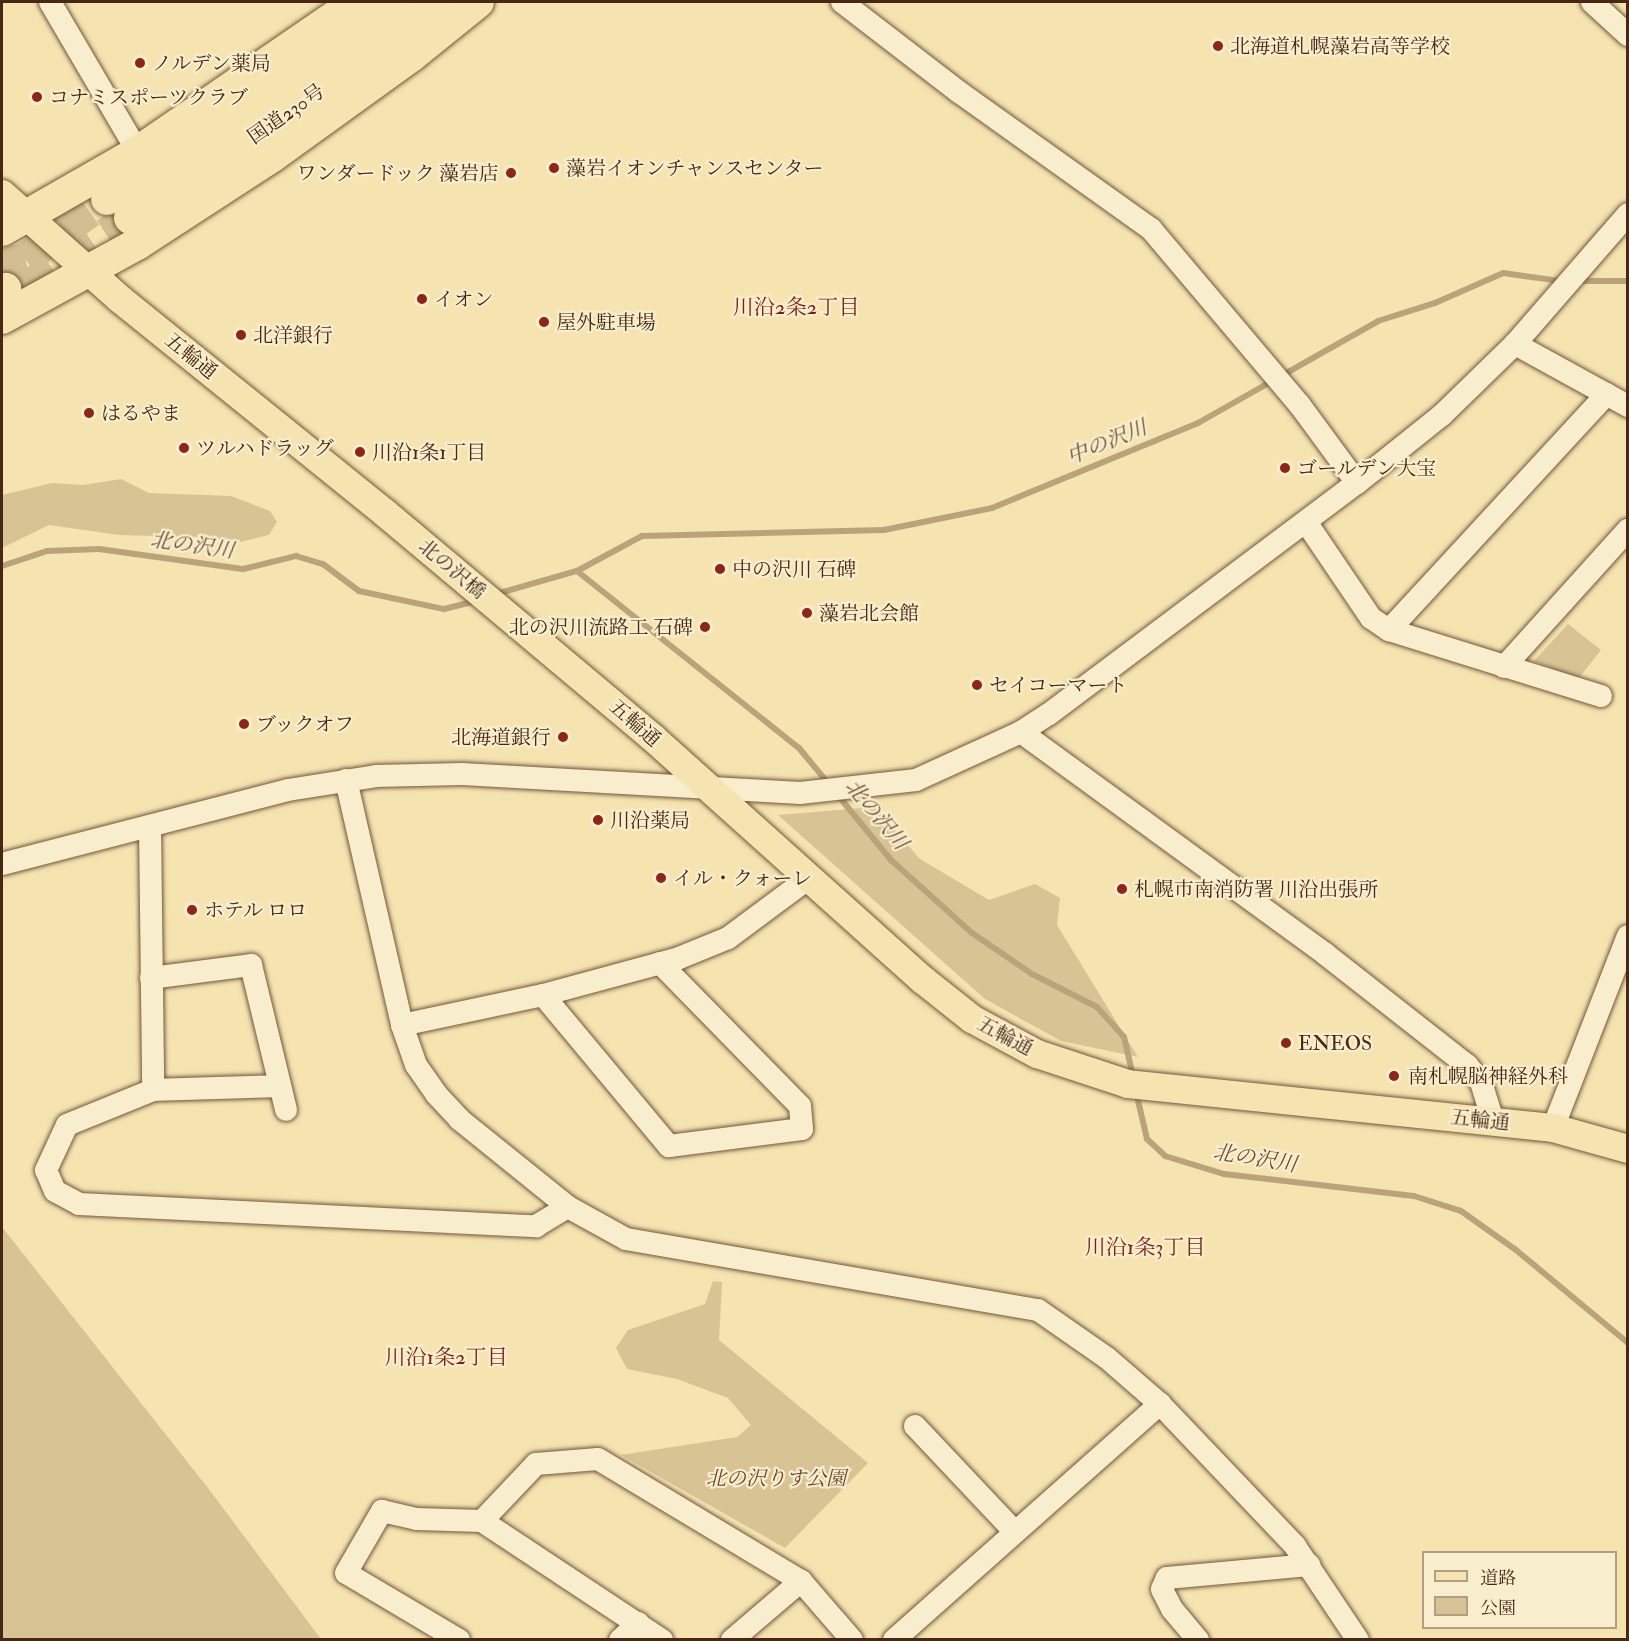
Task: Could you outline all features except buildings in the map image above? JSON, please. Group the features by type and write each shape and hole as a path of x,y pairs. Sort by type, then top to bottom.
{"highway":[{"path":"14,224 138,152 356,2"},
{"name":"国道230号","path":"393,2 119,208 298,107 437,2"},
{"path":"3,300 87,270 137,244 271,157 411,56 478,2"}],"main road":[{"name":"五輪通","path":"2,194 14,224 87,270 385,513"},
{"name":"北の沢橋","path":"385,513 520,625"},
{"name":"五輪通","path":"520,625 810,877 923,980 972,1019 1037,1054 1128,1084 1553,1128 1628,1149"}],"street":[{"path":"50,2 138,152"},
{"path":"842,2 959,92 1151,229 1249,342 1299,404 1357,483"},
{"path":"1592,2 1628,35"},
{"path":"2,864 288,790 346,780 426,773 769,792 854,789 916,780 1021,732 1173,624 1357,483 1442,415 1515,344 1622,220"},
{"path":"1515,344 1628,406"},
{"path":"1389,630 1607,394"},
{"path":"1306,522 1371,618 1389,630 1601,696"},
{"path":"1504,667 1628,530"},
{"path":"1021,732 1324,953 1467,1065 1481,1082 1493,1121"},
{"path":"346,780 402,1025 416,1065 436,1094 459,1119 568,1207 626,1239 1038,1310 1107,1358 1160,1404 1309,1565 1358,1640"},
{"path":"150,826 153,1090"},
{"path":"402,1025 543,995 660,963 728,938 810,877"},
{"path":"1553,1128 1628,936"},
{"path":"543,995 669,1146 802,1129 800,1106 660,963"},
{"path":"151,978 251,965 286,1110"},
{"path":"280,1086 153,1090 67,1125 46,1170 55,1191 79,1203 536,1226 568,1207"},
{"path":"894,1640 1014,1531 1160,1404"},
{"path":"915,1426 1014,1531"},
{"path":"482,1521 536,1464 598,1460 801,1581 852,1640"},
{"path":"459,1640 346,1573 382,1511 417,1520 482,1521 662,1640"},
{"path":"1198,1640 1172,1609 1162,1589 1167,1578 1309,1565"},
{"path":"732,1640 801,1581"},
{"path":"620,1640 638,1623"}],"green space":[{"path":"121,479 149,493 231,496 270,511 277,522 269,535 240,542 199,537 119,535 49,525 2,548 2,495 52,483 83,485"},
{"path":"1568,624 1601,650 1579,678 1534,661"},
{"path":"874,807 920,859 989,900 1035,884 1060,898 1057,925 1138,1057 1061,1041 985,999 778,815"},
{"path":"2,1227 208,1488 321,1639 2,1639"},
{"name":"北の沢りす公園","path":"713,1281 722,1282 719,1340 868,1463 785,1548 621,1455 737,1437 751,1425 728,1398 677,1379 627,1369 616,1348 628,1330 705,1304"}],"waterway":[{"name":"中の沢川","path":"496,594 577,571 642,536 884,530 992,508 1198,423 1378,321 1435,303 1503,273 1561,281"},
{"name":"中の沢川","path":"1577,281 1628,281"},
{"name":"北の沢川","path":"2,566 47,551 99,549 243,569 296,556 323,564 359,591 444,609 475,601"},
{"name":"北の沢川","path":"577,571 799,748 828,783"},
{"name":"北の沢川","path":"836,793 891,860 972,933 1032,974 1097,1007 1124,1037 1133,1076"},
{"name":"北の沢川","path":"1136,1092 1147,1139 1165,1156 1224,1174 1414,1196 1461,1211 1516,1250 1628,1343"}],"tunnel":[{"path":"2,265 25,259 107,199"},
{"path":"5,289 26,287 130,218"}],"place":[{"name":"北海道札幌藻岩高等学校","path":"1218,46"},
{"name":"ノルデン薬局","path":"140,63"},
{"name":"コナミスポーツクラブ","path":"37,97"},
{"name":"藻岩イオンチャンスセンター","path":"554,168"},
{"name":"ワンダードック 藻岩店","path":"511,173"},
{"name":"イオン","path":"422,299"},
{"name":"屋外駐車場","path":"544,322"},
{"name":"北洋銀行","path":"241,335"},
{"name":"はるやま","path":"89,413"},
{"name":"ツルハドラッグ","path":"184,448"},
{"name":"川沿1条1丁目","path":"360,452"},
{"name":"ゴールデン大宝","path":"1285,468"},
{"name":"中の沢川 石碑","path":"720,569"},
{"name":"藻岩北会館","path":"807,613"},
{"name":"北の沢川流路工 石碑","path":"705,627"},
{"name":"セイコーマート","path":"977,685"},
{"name":"ブックオフ","path":"244,724"},
{"name":"北海道銀行","path":"563,737"},
{"name":"川沿薬局","path":"598,820"},
{"name":"イル・クォーレ","path":"661,878"},
{"name":"札幌市南消防署 川沿出張所","path":"1122,889"},
{"name":"ホテル ロロ","path":"192,910"},
{"name":"ENEOS","path":"1286,1043"},
{"name":"南札幌脳神経外科","path":"1394,1076"}],"district":[{"name":"川沿2条2丁目","path":"796,308"},
{"name":"川沿1条3丁目","path":"1145,1248"},
{"name":"川沿1条2丁目","path":"446,1358"}]}
